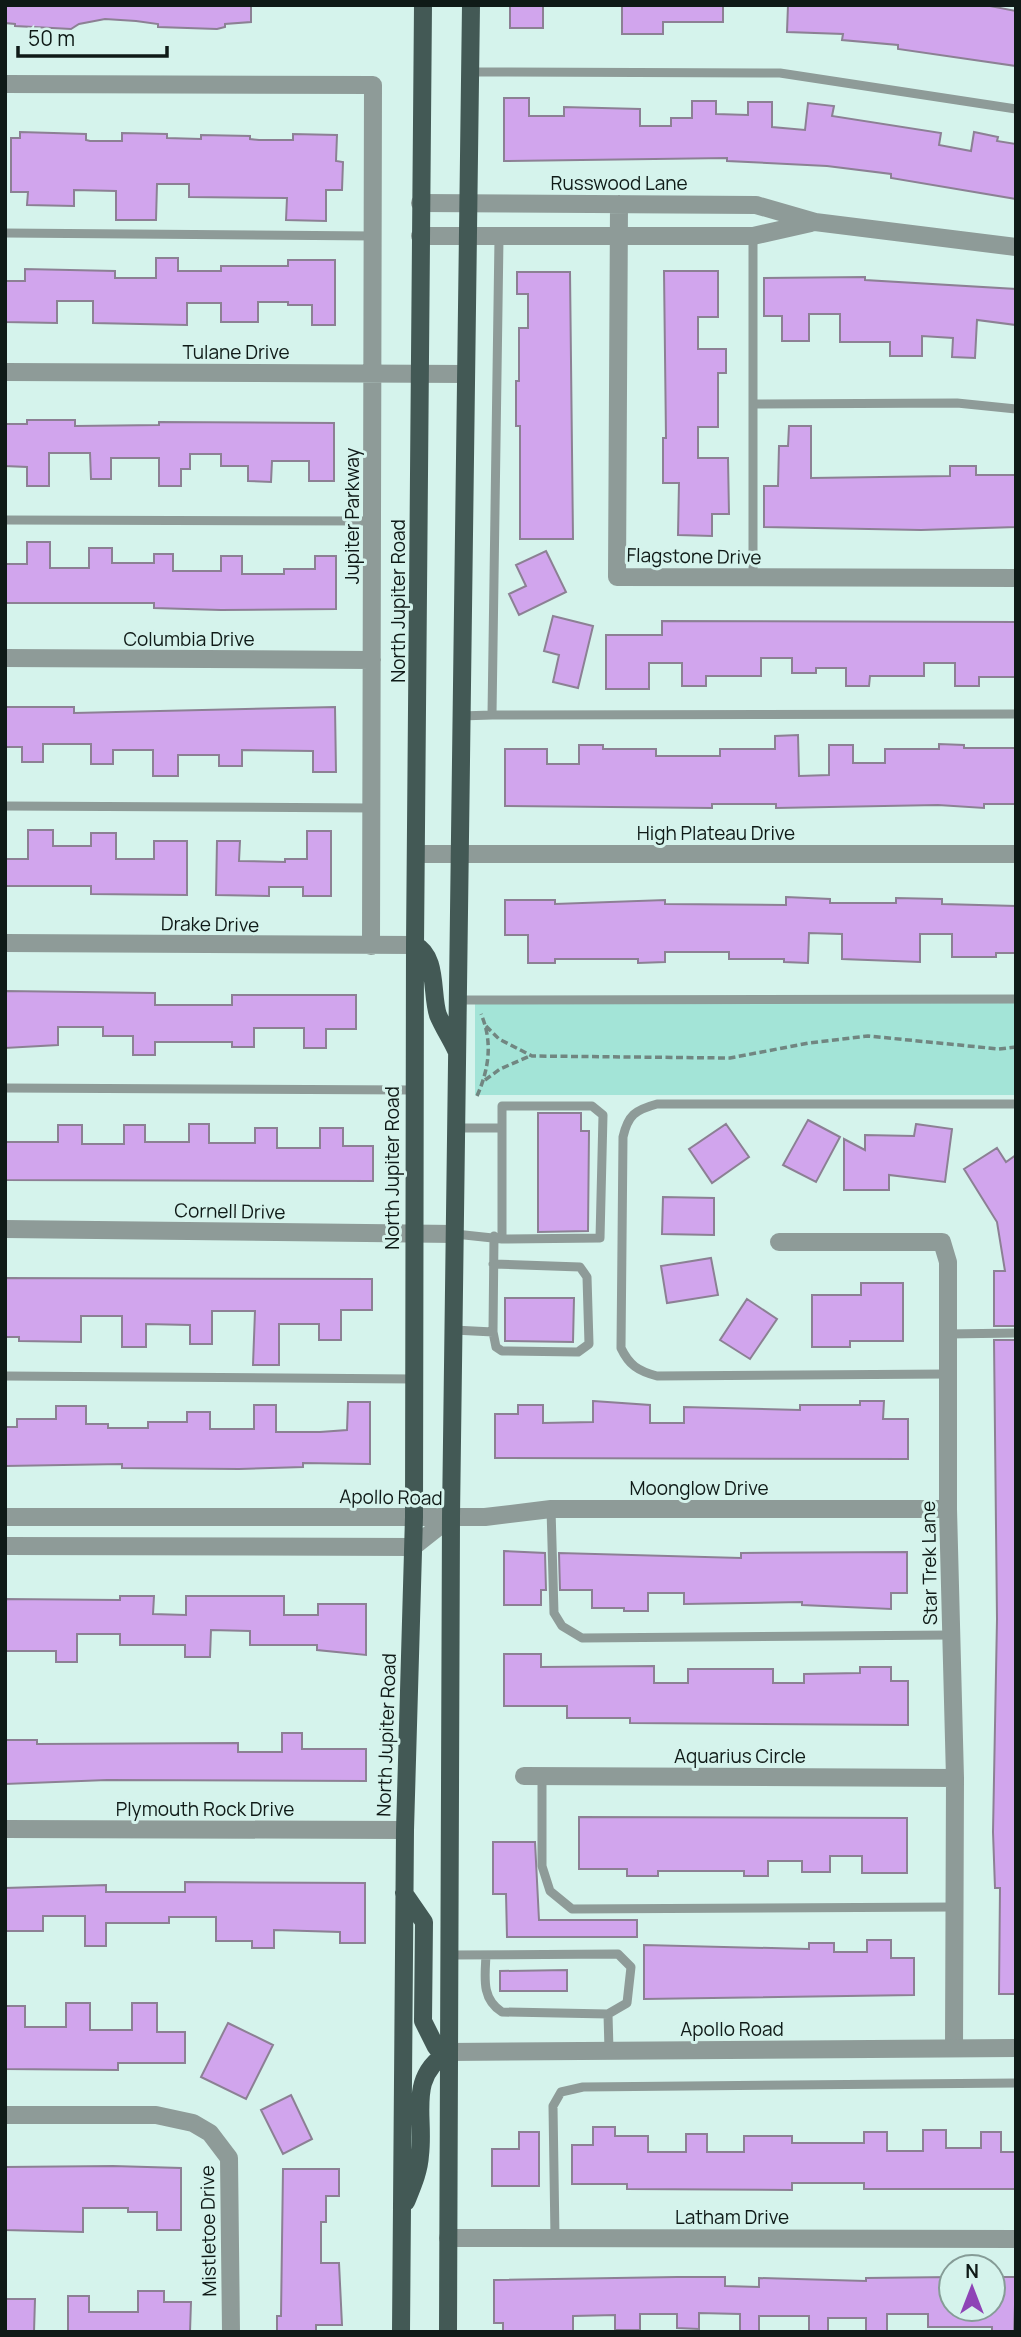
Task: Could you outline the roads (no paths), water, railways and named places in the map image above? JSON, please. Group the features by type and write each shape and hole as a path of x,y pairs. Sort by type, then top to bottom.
{"main road":[{"name":"North Jupiter Road","path":"401,2332 405,1830 414,1517 412,1379 423,5"},
{"path":"448,2332 451,1517 471,5"},
{"path":"415,945 422,948 429,960 438,1014 458,1053"},
{"path":"404,1893 424,1922 423,2021 436,2047 448,2052"},
{"path":"401,2212 414,2181 420,2155 421,2084 432,2062 448,2052"}],"street":[{"name":"Jupiter Parkway","path":"5,84 373,85 370,946"},
{"name":"Russwood Lane","path":"420,203 756,205 815,222 1016,247"},
{"name":"Flagstone Drive","path":"619,204 617,577 1016,578"},
{"name":"Russwood Lane","path":"420,236 753,236 815,222"},
{"name":"Tulane Drive","path":"5,372 466,374"},
{"name":"Columbia Drive","path":"5,658 372,660"},
{"name":"High Plateau Drive","path":"416,854 1016,854"},
{"name":"Drake Drive","path":"5,943 415,945"},
{"name":"Cornell Drive","path":"5,1229 454,1234"},
{"name":"Star Trek Lane","path":"779,1242 942,1242 948,1262 948,1509 955,1778 954,2048"},
{"name":"Moonglow Drive","path":"451,1517 485,1517 551,1509 948,1509"},
{"name":"Apollo Road","path":"5,1517 451,1517"},
{"name":"Apollo Road","path":"413,1547 451,1517"},
{"path":"5,1546 413,1547"},
{"name":"Aquarius Circle","path":"533,1776 955,1778"},
{"name":"Plymouth Rock Drive","path":"5,1829 405,1830"},
{"name":"Apollo Road","path":"448,2052 1016,2048"},
{"name":"Mistletoe Drive","path":"5,2115 156,2115 193,2123 210,2133 229,2158 231,2332"},
{"name":"Latham Drive","path":"448,2238 1016,2239"}],"lane":[{"path":"471,72 780,73 1016,109"},
{"path":"5,233 374,236"},
{"path":"753,236 753,579"},
{"path":"492,715 499,238"},
{"path":"753,404 957,403 1016,409"},
{"path":"5,520 373,521"},
{"path":"460,716 1016,714"},
{"path":"5,806 371,808"},
{"path":"459,1000 1016,999"},
{"path":"5,1088 414,1090"},
{"path":"948,1374 657,1376 639,1372 627,1360 621,1348 623,1137 627,1120 636,1110 657,1104 1016,1104"},
{"path":"454,1234 498,1237 600,1238 603,1115 592,1106 502,1106 498,1237 494,1264 493,1332 496,1347 502,1351 578,1352 589,1344 587,1277 580,1267 494,1264"},
{"path":"457,1128 502,1128"},
{"path":"454,1330 493,1332"},
{"path":"948,1334 1016,1333"},
{"path":"5,1376 412,1379"},
{"path":"551,1509 554,1613 562,1626 582,1638 951,1635"},
{"path":"533,1776 542,1866 550,1891 572,1909 954,1907"},
{"path":"450,1955 618,1954 631,1967 631,1990 627,2003 608,2014 502,2012 488,2000 485,1989 486,1955"},
{"path":"608,2014 609,2050"},
{"path":"555,2238 553,2106 561,2092 583,2087 1016,2084"}]}
